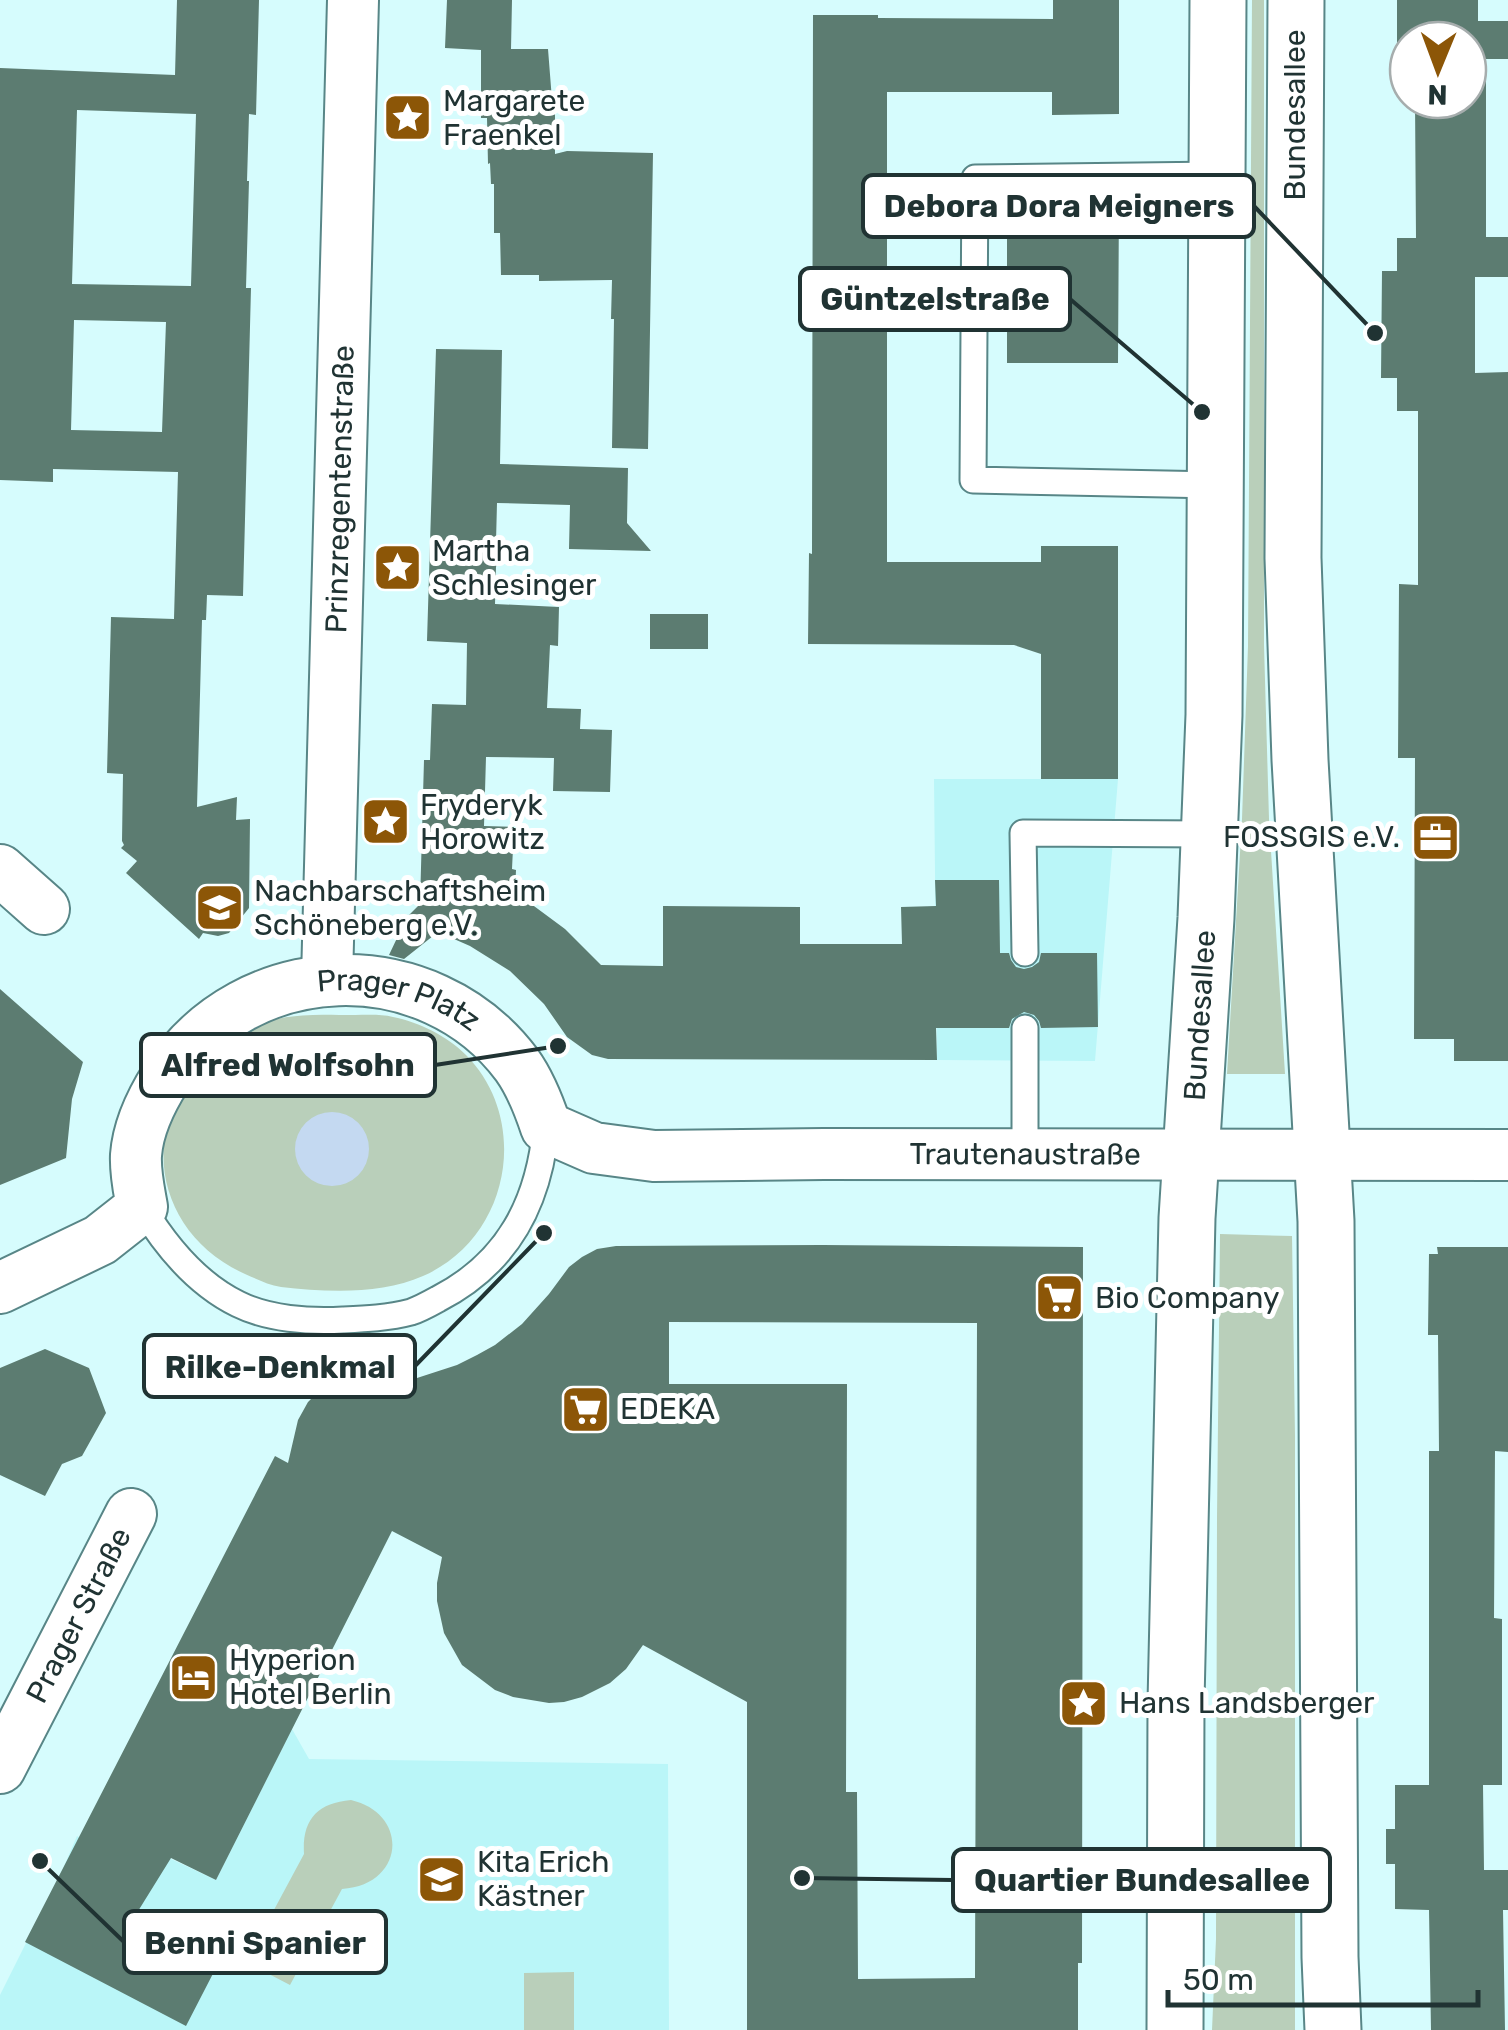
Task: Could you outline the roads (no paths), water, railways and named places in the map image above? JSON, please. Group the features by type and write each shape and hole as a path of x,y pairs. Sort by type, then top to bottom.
{"main road":[{"name":"Bundesallee","path":"1175,2030 1176,1702 1190,1156 1214,715 1218,0"},
{"name":"Bundesallee","path":"1296,0 1293,558 1326,1250 1333,2030"}],"street":[{"name":"Prinzregentenstraße","path":"327,979 353,0"},
{"path":"0,870 44,910"},
{"name":"Prager Platz","path":"142,1207 136,1152 160,1086 180,1057 216,1022 249,1002 287,987 327,979 376,981 422,994 464,1015 518,1066 546,1127"},
{"name":"Trautenaustraße","path":"546,1127 594,1148 654,1156 1508,1155"},
{"path":"0,1288 100,1240 142,1207"},
{"name":"Prager Straße","path":"0,1768 131,1514"}],"lane":[{"path":"1216,485 973,480 975,178 1218,176"},
{"path":"1025,953 1023,834 1210,834"},
{"path":"1024,1028 1025,1155"},
{"name":"Prager Platz","path":"142,1207 155,1229 192,1271 239,1305 276,1316 328,1321 413,1311 456,1290 478,1275 500,1252 534,1194 546,1127"}],"place":[{"name":"Margarete Fraenkel","path":"408,118"},
{"name":"Debora Dora Meigners","path":"1375,333"},
{"name":"Güntzelstraße","path":"1202,412"},
{"name":"Martha Schlesinger","path":"397,568"},
{"name":"Fryderyk Horowitz","path":"385,822"},
{"name":"FOSSGIS e.V.","path":"1435,837"},
{"name":"Nachbarschaftsheim Schöneberg e.V.","path":"219,908"},
{"name":"Alfred Wolfsohn","path":"558,1046"},
{"name":"Rilke-Denkmal","path":"544,1233"},
{"name":"Bio Company","path":"1060,1298"},
{"name":"EDEKA","path":"585,1409"},
{"name":"Hyperion Hotel Berlin","path":"194,1677"},
{"name":"Hans Landsberger","path":"1084,1703"},
{"name":"Benni Spanier","path":"40,1861"},
{"name":"Quartier Bundesallee","path":"802,1878"},
{"name":"Kita Erich Kästner","path":"442,1879"}]}
